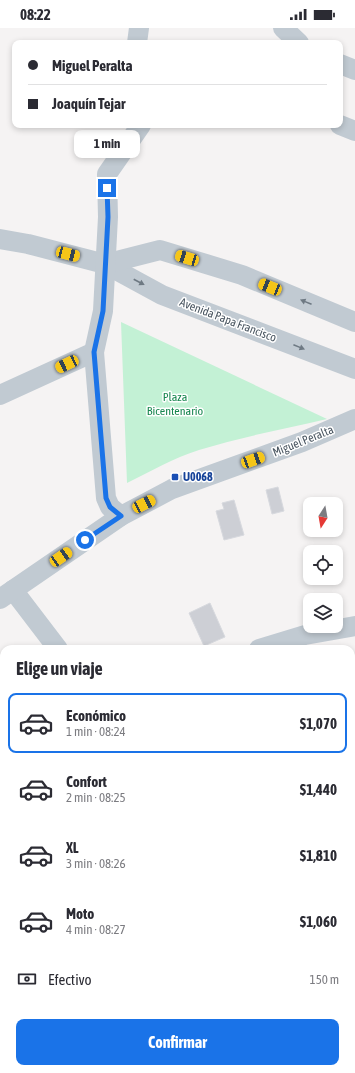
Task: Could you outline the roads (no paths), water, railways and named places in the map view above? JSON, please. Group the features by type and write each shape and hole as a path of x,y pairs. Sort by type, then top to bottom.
{"street":[{"path":"137,40 139,28"},
{"path":"283,28 295,40"},
{"path":"343,65 355,70"},
{"path":"343,126 355,131"},
{"path":"115,160 121,128"},
{"path":"121,516 110,507 106,498 94,352 103,311 108,217 107,174 115,160 139,128"},
{"name":"Avenida Papa Francisco","path":"0,239 28,244 105,264 162,295 355,369"},
{"name":"Avenida Papa Francisco","path":"105,264 160,250 242,275 355,322"},
{"path":"0,395 94,352"},
{"name":"Miguel Peralta","path":"7,594 121,516 172,489 302,442 355,419"},
{"path":"7,594 54,645"},
{"path":"272,645 306,635 355,626"}],"place":[{"name":"U0068","path":"175,477"}],"park label":[{"name":"Plaza Bicentenario","path":"175,404"}]}
